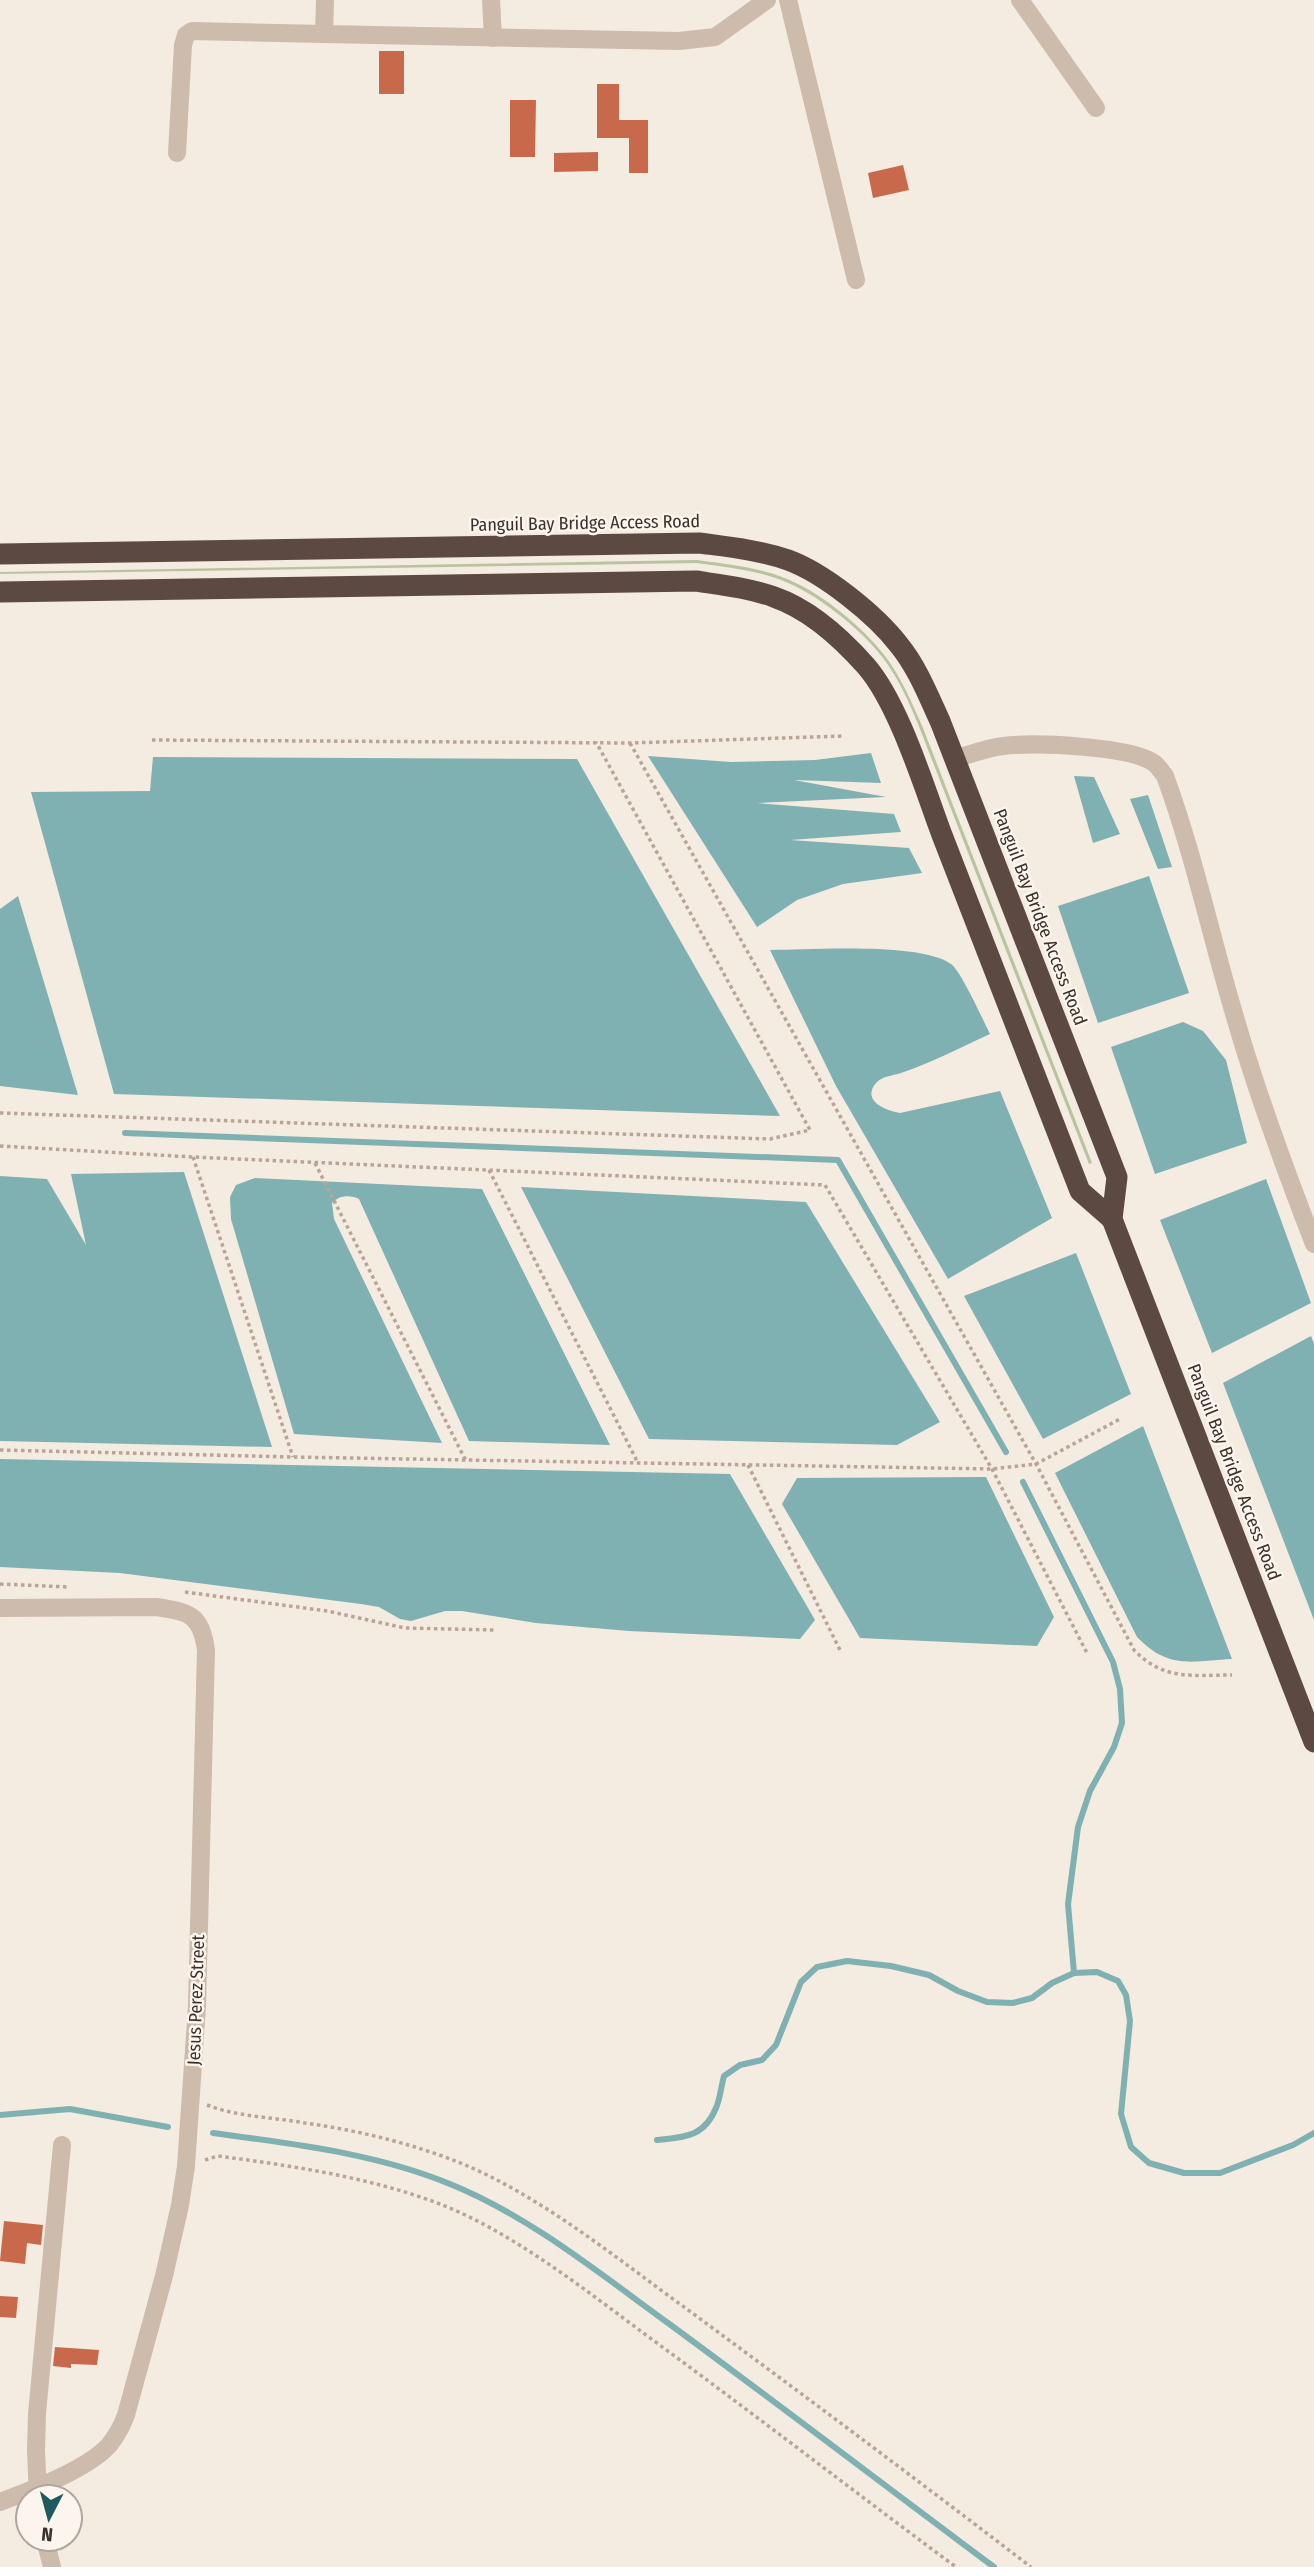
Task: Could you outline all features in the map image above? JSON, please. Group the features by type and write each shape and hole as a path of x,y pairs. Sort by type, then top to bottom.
{"highway":[{"name":"Panguil Bay Bridge Access Road","path":"0,554 699,542 747,549 791,561 834,585 869,613 900,645 923,683 1117,1177 1112,1219"},
{"name":"Panguil Bay Bridge Access Road","path":"0,593 696,581 739,587 776,597 842,642 868,669 888,701 1080,1191 1112,1219 1314,1741"}],"street":[{"path":"324,34 325,0"},
{"path":"491,0 493,38"},
{"path":"177,153 183,46 186,36 192,31 698,41 715,37 767,0"},
{"path":"788,0 856,280"},
{"path":"1020,0 1096,108"},
{"path":"955,759 982,750 1028,744 1111,750 1156,764 1165,776 1200,887 1234,1016 1269,1128 1314,1244"},
{"name":"Jesus Perez Street","path":"0,1608 156,1607 181,1611 196,1618 204,1633 206,1650 197,1993 192,2099 180,2206 126,2416 118,2432 96,2456 52,2483"},
{"path":"38,2483 37,2414 62,2145"}],"path":[{"path":"152,740 630,743 844,736"},
{"path":"0,1113 770,1139 810,1130 596,742"},
{"path":"630,743 1036,1464 1134,1650 1148,1664 1165,1672 1232,1675"},
{"path":"0,1146 315,1163 825,1185 992,1469 1088,1655"},
{"path":"193,1157 293,1457"},
{"path":"315,1163 466,1461"},
{"path":"489,1170 638,1463"},
{"path":"0,1450 992,1469 1036,1464 1120,1419"},
{"path":"748,1465 840,1650"},
{"path":"0,1584 81,1587"},
{"path":"176,1592 204,1593 327,1611 405,1628 494,1630"},
{"path":"192,2099 224,2112 307,2123 387,2140 458,2162 523,2194 619,2260 1031,2567"},
{"path":"186,2166 218,2156 312,2170 375,2183 441,2204 500,2233 593,2296 956,2567"}],"green space":[{"path":"697,560 740,566 796,583 852,621 891,664 923,728 1092,1163 1089,1164 904,692 883,658 862,635 823,602 808,593 781,580 760,574 697,563 0,574"}],"water":[{"path":"871,753 881,783 794,780 886,797 757,803 894,814 901,832 790,840 909,848 922,873 843,884 797,900 757,927 648,756 731,762 815,760"},
{"path":"153,757 577,759 780,1116 114,1094 31,792 150,791"},
{"path":"1074,776 1094,777 1120,834 1093,843"},
{"path":"1148,795 1172,867 1158,869 1130,799"},
{"path":"1149,876 1189,993 1098,1023 1058,906"},
{"path":"18,896 78,1095 0,1086 0,909"},
{"path":"770,950 891,950 936,957 951,964 966,986 990,1034 923,1065 881,1079 872,1089 871,1095 877,1104 900,1113 1000,1091 1052,1218 948,1279 836,1086"},
{"path":"1183,1022 1203,1031 1226,1060 1247,1143 1155,1174 1111,1047"},
{"path":"184,1172 272,1447 0,1441 0,1176 47,1179 86,1245 71,1174"},
{"path":"255,1178 482,1189 610,1445 469,1441 359,1199 349,1196 338,1198 332,1203 334,1219 442,1443 294,1434 231,1219 230,1197 236,1185"},
{"path":"1266,1179 1311,1303 1212,1353 1160,1220"},
{"path":"521,1187 806,1202 940,1422 897,1445 649,1439"},
{"path":"1076,1253 1131,1394 1043,1439 964,1296"},
{"path":"1311,1336 1314,1344 1314,1620 1223,1383"},
{"path":"1143,1426 1232,1659 1192,1662 1170,1659 1149,1648 1137,1637 1055,1473"},
{"path":"0,1459 730,1474 815,1620 800,1639 629,1631 536,1623 462,1611 445,1611 411,1621 400,1619 379,1607 361,1604 120,1573 0,1567"},
{"path":"986,1477 1054,1617 1037,1646 860,1638 782,1504 797,1478"}],"building":[{"path":"379,51 404,51 404,94 379,94"},
{"path":"597,84 619,84 619,120 648,120 648,173 629,173 629,138 597,138"},
{"path":"510,100 536,100 535,157 510,157"},
{"path":"598,152 598,171 554,172 554,153"},
{"path":"903,165 909,190 873,198 868,173"},
{"path":"4,2221 43,2225 41,2245 27,2243 25,2264 0,2261"},
{"path":"0,2296 18,2297 16,2318 0,2317"},
{"path":"55,2347 99,2350 97,2365 71,2364 71,2368 53,2366"}],"waterway":[{"path":"125,1133 838,1160 1006,1452"},
{"path":"1023,1482 1113,1662 1120,1689 1122,1723 1114,1747 1090,1791 1078,1827 1068,1904 1074,1973"},
{"path":"657,2140 692,2134 706,2125 717,2104 724,2076 740,2065 762,2060 776,2045 801,1982 817,1967 847,1961 891,1966 929,1975 958,1991 987,2002 1013,2003 1032,1998 1052,1983 1074,1973 1097,1972 1118,1981 1126,1995 1130,2021 1121,2114 1131,2147 1149,2163 1184,2173 1220,2173 1293,2145 1314,2133"},
{"path":"0,2115 70,2109 168,2127"},
{"path":"213,2133 333,2151 393,2164 450,2184 508,2212 616,2285 994,2567"}]}
